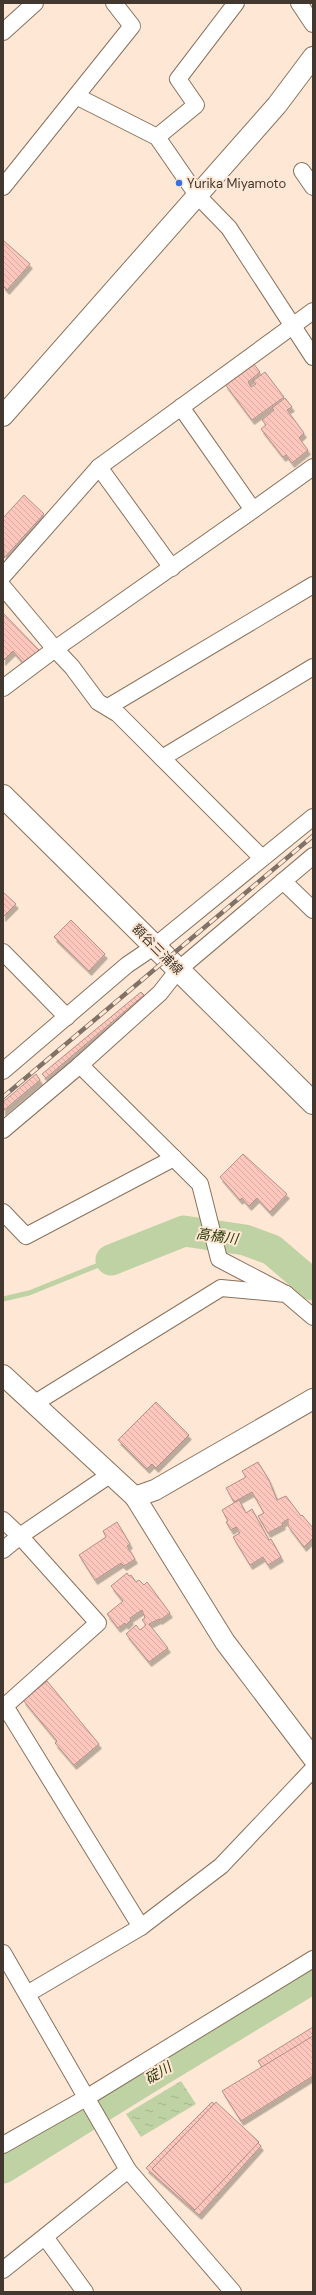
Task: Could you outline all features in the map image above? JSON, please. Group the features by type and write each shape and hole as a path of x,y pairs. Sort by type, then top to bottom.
{"main road":[{"name":"額谷三浦線","path":"3,796 313,1103"}],"street":[{"path":"3,32 35,3"},
{"path":"3,186 132,26 114,3"},
{"path":"158,136 196,105 178,79 236,3"},
{"path":"299,3 313,24"},
{"path":"3,416 277,105 313,57"},
{"path":"76,96 158,136 197,195 229,228 313,357"},
{"path":"302,171 313,187"},
{"path":"3,576 99,467 313,311"},
{"path":"181,407 253,510"},
{"path":"99,467 172,568"},
{"path":"3,688 55,649 172,568 313,467"},
{"path":"108,707 313,585"},
{"path":"3,587 55,649 72,666 98,702 108,707 162,758 262,858"},
{"path":"162,758 313,667"},
{"path":"3,1071 127,965 155,946 313,817"},
{"path":"3,1130 80,1065 160,993 178,970 313,856"},
{"path":"284,881 313,910"},
{"path":"3,952 67,1017"},
{"path":"80,1065 200,1184 219,1259 286,1294 313,1317"},
{"path":"3,1212 26,1236 174,1158"},
{"path":"35,1403 220,1288 286,1294"},
{"path":"3,1375 135,1497 226,1642 313,1758"},
{"path":"135,1497 155,1490 313,1399"},
{"path":"3,1550 20,1536 111,1474"},
{"path":"3,1520 20,1536 98,1623 4,1707 141,1927"},
{"path":"27,1994 141,1927 221,1866 313,1769"},
{"path":"3,1953 128,2170 233,2292"},
{"path":"3,2145 91,2108 313,1959"},
{"path":"3,2270 128,2170"},
{"path":"45,2236 85,2292"}],"water":[{"path":"181,2081 196,2104 141,2137 126,2114"}],"building":[{"path":"3,240 30,264 7,290 3,286"},
{"path":"253,363 260,372 248,382 251,387 256,384 253,381 265,372 284,397 252,420 225,384"},
{"path":"285,398 292,407 287,410 304,433 299,438 308,450 292,463 286,455 283,457 261,429 266,425 262,420 274,410 272,408"},
{"path":"24,495 44,514 4,558 3,518"},
{"path":"3,613 39,650 25,665 13,651 3,661"},
{"path":"3,892 16,904 3,917"},
{"path":"71,920 105,954 89,971 54,937"},
{"path":"141,992 144,995 46,1078 42,1074"},
{"path":"36,1074 40,1080 3,1111 3,1102"},
{"path":"243,1154 287,1194 270,1212 257,1198 249,1206 242,1198 240,1200 220,1177"},
{"path":"156,1402 189,1435 156,1468 152,1464 147,1469 118,1440"},
{"path":"258,1462 269,1480 277,1500 286,1496 301,1516 302,1515 313,1528 313,1538 304,1547 288,1526 288,1519 282,1523 283,1525 268,1533 258,1516 264,1513 252,1492 234,1502 226,1488 246,1477 242,1471"},
{"path":"239,1500 246,1513 252,1509 269,1540 271,1539 281,1557 268,1565 263,1557 250,1565 233,1537 240,1533 236,1527 231,1530 226,1522 228,1521 222,1510"},
{"path":"117,1522 130,1544 127,1546 135,1559 124,1566 121,1563 95,1580 79,1555 106,1537 103,1531"},
{"path":"127,1573 129,1576 131,1575 136,1582 139,1580 144,1585 147,1582 170,1613 160,1620 159,1619 149,1624 168,1648 149,1662 126,1634 136,1625 140,1630 146,1625 142,1620 145,1618 142,1610 130,1618 131,1620 126,1625 125,1623 118,1628 107,1614 123,1601 111,1586"},
{"path":"47,1681 99,1744 74,1765 55,1743 57,1741 23,1700"},
{"path":"313,2027 313,2064 275,2088 258,2061"},
{"path":"313,2036 313,2076 241,2121 222,2091"},
{"path":"212,2102 261,2146 199,2215 146,2168"},
{"path":"216,2102 259,2142 195,2210 152,2169"}],"waterway":[{"name":"高橋川","path":"111,1260 184,1231 245,1240 272,1250 313,1285"},
{"path":"3,1299 29,1293 111,1260"},
{"name":"碇川","path":"3,2168 313,1978"}],"railway":[{"path":"3,1097 313,836"}],"place":[{"name":"Yurika Miyamoto","path":"179,183"}]}
